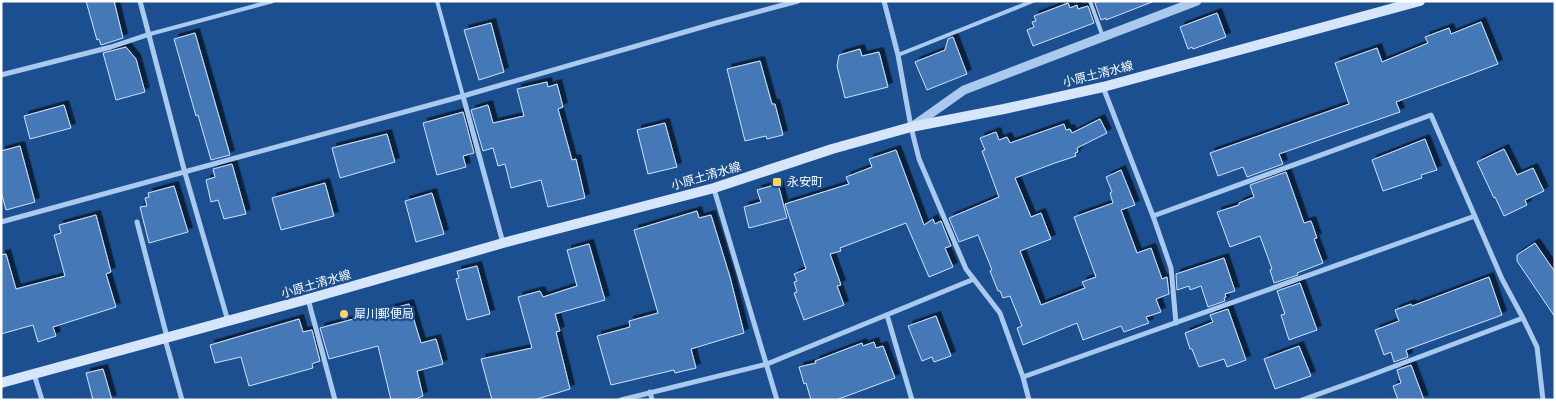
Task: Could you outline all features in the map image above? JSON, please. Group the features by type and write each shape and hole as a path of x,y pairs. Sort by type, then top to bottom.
{"main road":[{"name":"小原土清水線","path":"1,383 228,322 504,243 714,188 832,149 910,127 1004,109 1103,86 1420,1"}],"street":[{"path":"140,1 185,173 228,322"},
{"path":"1,222 464,96 798,1"},
{"path":"884,1 898,55 910,127 919,159 966,269 1000,313 1023,377 1029,400"},
{"path":"910,127 964,90 1197,1"},
{"path":"1,75 111,47 150,34"},
{"path":"1103,86 1171,268 1176,322"},
{"path":"464,96 504,243"},
{"path":"1153,216 1432,116 1502,279 1537,347 1543,400"},
{"path":"714,188 768,364 777,400"},
{"path":"1023,377 1475,216"},
{"path":"137,222 182,400"},
{"path":"621,400 768,364 974,278"},
{"path":"308,299 336,400"},
{"path":"887,314 912,400"},
{"path":"1302,400 1523,318"},
{"path":"34,374 42,400"},
{"path":"650,392 652,400"}],"lane":[{"path":"150,34 273,1"},
{"path":"437,1 464,96"},
{"path":"898,55 1033,1"},
{"path":"1090,1 1104,37"}],"building":[{"path":"86,1 114,1 123,38 101,45 99,39 97,40"},
{"path":"1099,1 1152,2 1106,20 1106,18 1101,20 1095,3"},
{"path":"1068,3 1070,8 1077,5 1078,9 1088,6 1094,23 1033,46 1027,30 1034,27 1032,22 1036,21 1034,16"},
{"path":"1217,13 1226,37 1193,49 1192,47 1188,49 1180,27"},
{"path":"1481,22 1498,64 1396,102 1400,112 1279,154 1283,164 1247,177 1243,167 1218,176 1210,153 1349,104 1335,63 1377,48 1382,62 1428,43 1425,37 1449,28 1451,34"},
{"path":"491,23 504,72 479,80 464,30"},
{"path":"195,33 230,155 211,160 174,39"},
{"path":"953,37 967,74 927,90 915,62 945,50 948,39"},
{"path":"126,47 136,59 145,92 116,100 103,53"},
{"path":"860,49 862,56 879,52 888,87 845,98 837,66 839,55"},
{"path":"760,61 772,104 775,104 783,135 767,139 766,136 745,141 727,69"},
{"path":"547,82 548,87 557,84 563,107 558,109 572,160 576,159 585,198 548,207 541,180 511,188 505,164 498,166 493,148 483,151 471,110 488,105 493,123 524,116 517,89"},
{"path":"64,105 71,128 30,139 24,116"},
{"path":"463,112 474,153 463,156 466,167 437,175 423,123"},
{"path":"1100,119 1107,133 1077,148 1076,156 1015,178 1031,217 1041,213 1051,239 1020,251 1041,305 1085,288 1082,282 1096,277 1074,217 1113,203 1110,193 1112,192 1106,177 1121,170 1135,205 1121,210 1137,253 1151,248 1162,279 1167,277 1169,294 1156,299 1161,312 1146,317 1149,323 1124,332 1121,326 1083,340 1077,323 1023,345 1017,328 1022,326 1010,296 1003,298 1000,291 998,291 978,235 959,242 949,218 999,197 982,151 985,150 980,138 996,132 999,140 1007,137 1010,143 1064,124 1066,130 1070,129 1072,133"},
{"path":"665,123 677,167 648,174 637,130"},
{"path":"387,134 395,162 340,178 332,148"},
{"path":"1425,139 1437,170 1421,175 1422,178 1383,191 1372,160"},
{"path":"20,146 35,202 6,210 1,191 1,151"},
{"path":"1504,149 1517,175 1533,168 1544,191 1525,200 1527,205 1504,216 1477,162"},
{"path":"896,150 924,225 933,219 935,224 941,221 951,246 945,248 953,267 929,277 906,223 840,248 841,251 830,254 841,285 837,286 844,305 804,320 794,293 797,292 794,282 797,281 794,274 806,269 785,204 849,184 846,177 872,167 869,159"},
{"path":"232,164 246,214 224,219 218,200 211,202 206,180 215,177 213,169"},
{"path":"1286,172 1304,223 1311,221 1317,238 1314,239 1323,263 1297,273 1298,275 1274,283 1270,270 1272,269 1260,236 1230,247 1217,212 1239,205 1239,203 1254,197 1250,185"},
{"path":"325,183 334,216 281,230 272,198"},
{"path":"778,184 787,218 749,228 744,207 761,202 757,190"},
{"path":"174,186 188,232 149,243 140,207 147,206 145,198 149,197 148,193"},
{"path":"432,193 444,234 416,242 405,201"},
{"path":"697,211 699,218 711,215 730,277 744,333 691,349 696,368 675,373 674,370 611,385 597,336 630,327 629,321 658,313 634,230"},
{"path":"96,215 111,272 106,274 116,307 53,327 56,336 38,342 33,325 1,334 1,255 6,254 16,289 65,276 54,235 61,233 59,225"},
{"path":"1535,243 1555,272 1555,317 1517,261 1517,255"},
{"path":"589,244 605,300 555,314 560,331 556,332 570,389 534,400 492,400 481,359 532,348 518,297 540,291 543,297 577,286 567,250"},
{"path":"1224,258 1235,291 1225,294 1225,301 1208,307 1201,286 1190,290 1189,286 1177,290 1176,274"},
{"path":"477,266 490,314 467,320 456,279 459,278 457,271"},
{"path":"1489,277 1502,315 1406,350 1408,357 1394,362 1391,352 1384,355 1375,330 1399,321 1395,310 1411,304 1412,306"},
{"path":"1300,283 1317,330 1289,340 1281,315 1285,314 1277,291"},
{"path":"409,304 421,343 436,339 443,364 417,371 423,396 413,400 391,400 378,346 329,359 320,328"},
{"path":"1228,309 1246,360 1227,367 1224,359 1199,367 1185,333 1213,322 1210,315"},
{"path":"936,316 951,356 934,362 932,357 922,361 908,326"},
{"path":"299,319 303,332 312,330 320,361 312,364 313,368 249,386 241,357 215,363 210,345"},
{"path":"874,342 876,348 883,346 895,378 836,400 811,400 799,367 816,363 815,361 862,343 863,346"},
{"path":"1299,346 1311,376 1275,389 1264,359"},
{"path":"1411,365 1424,400 1398,400 1393,386 1401,383 1397,370"},
{"path":"103,369 112,400 93,400 86,373"}],"place":[{"name":"永安町","path":"777,182"},
{"name":"犀川郵便局","path":"344,314"}]}
